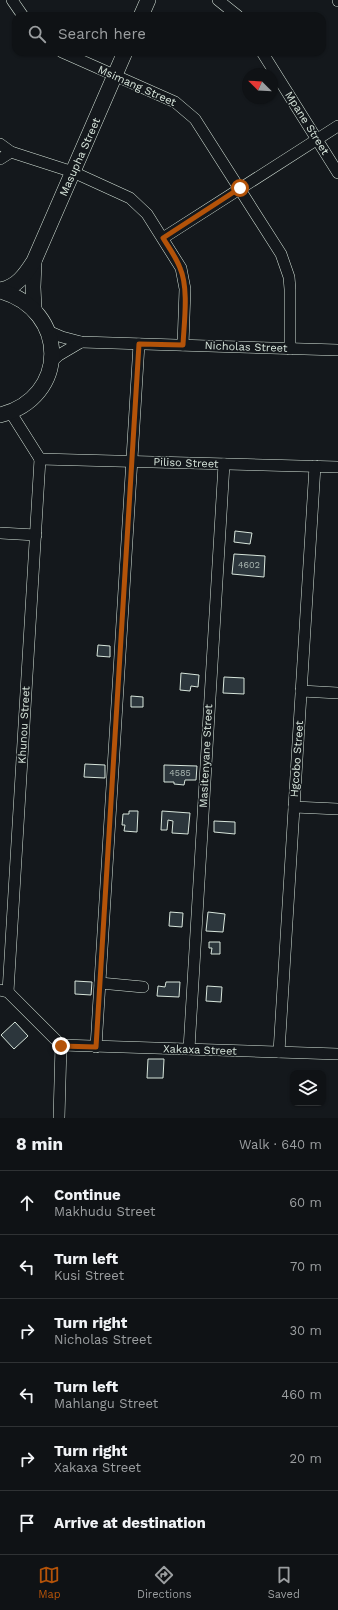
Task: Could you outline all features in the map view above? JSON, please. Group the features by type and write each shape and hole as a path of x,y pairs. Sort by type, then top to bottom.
{"main road":[{"path":"143,12 148,0"},
{"name":"Masupha Street","path":"0,291 19,282 34,261 123,56"},
{"name":"Masupha Street","path":"34,261 34,309"},
{"path":"0,291 12,294 24,300 34,309 42,319 48,331 52,347 51,362 46,378 38,393 26,404 5,414"}],"street":[{"path":"12,0 20,12"},
{"path":"218,0 233,12"},
{"name":"Msimang Street","path":"71,56 175,102 195,119 281,254 286,266 290,289 290,348"},
{"name":"Mpane Street","path":"264,56 338,173"},
{"path":"163,238 338,126"},
{"path":"0,144 11,152 73,172 130,198 147,214 180,268 183,278 185,289 183,345"},
{"path":"0,159 11,152"},
{"name":"Nicholas Street","path":"48,331 62,338 81,342 338,350"},
{"path":"51,362 59,355 81,342"},
{"path":"96,1047 139,344"},
{"path":"5,414 40,459"},
{"name":"Piliso Street","path":"40,459 338,467"},
{"name":"Khunou Street","path":"4,991 40,459"},
{"name":"Masitenyane Street","path":"188,1050 224,464"},
{"name":"Hgcobo Street","path":"279,1052 315,466"},
{"path":"0,533 36,535"},
{"path":"301,691 338,693"},
{"path":"294,806 338,809"},
{"path":"100,983 143,987"},
{"path":"4,991 61,1046 59,1118"},
{"name":"Xakaxa Street","path":"61,1046 338,1054"}],"building":[{"path":"235,531 252,533 250,544 234,542"},
{"path":"234,554 265,556 264,577 232,574"},
{"path":"98,645 110,646 110,657 97,656"},
{"path":"181,673 199,675 198,687 191,686 190,691 180,690"},
{"path":"224,677 244,678 244,694 223,693"},
{"path":"131,696 143,697 143,707 131,707"},
{"path":"85,764 105,765 105,778 84,777"},
{"path":"164,765 197,766 196,780 185,780 184,785 174,784 174,782 164,782"},
{"path":"129,811 138,811 137,832 124,831 125,825 122,825 123,814 129,814"},
{"path":"162,811 190,813 188,834 172,833 173,821 168,820 167,830 161,830"},
{"path":"214,821 235,822 235,834 214,832"},
{"path":"170,912 183,913 182,927 169,926"},
{"path":"208,912 225,914 223,932 206,931"},
{"path":"209,942 220,942 220,954 211,954 212,948 209,948"},
{"path":"75,981 92,982 91,995 75,994"},
{"path":"166,982 180,982 179,997 157,996 158,986 165,987"},
{"path":"207,986 222,987 221,1002 206,1001"},
{"path":"15,1022 28,1036 14,1049 1,1035"},
{"path":"148,1059 164,1059 163,1078 147,1078"}],"route":[{"path":"61,1046 96,1047 139,344 183,345 185,289 183,278 180,268 163,238 240,188"}]}
